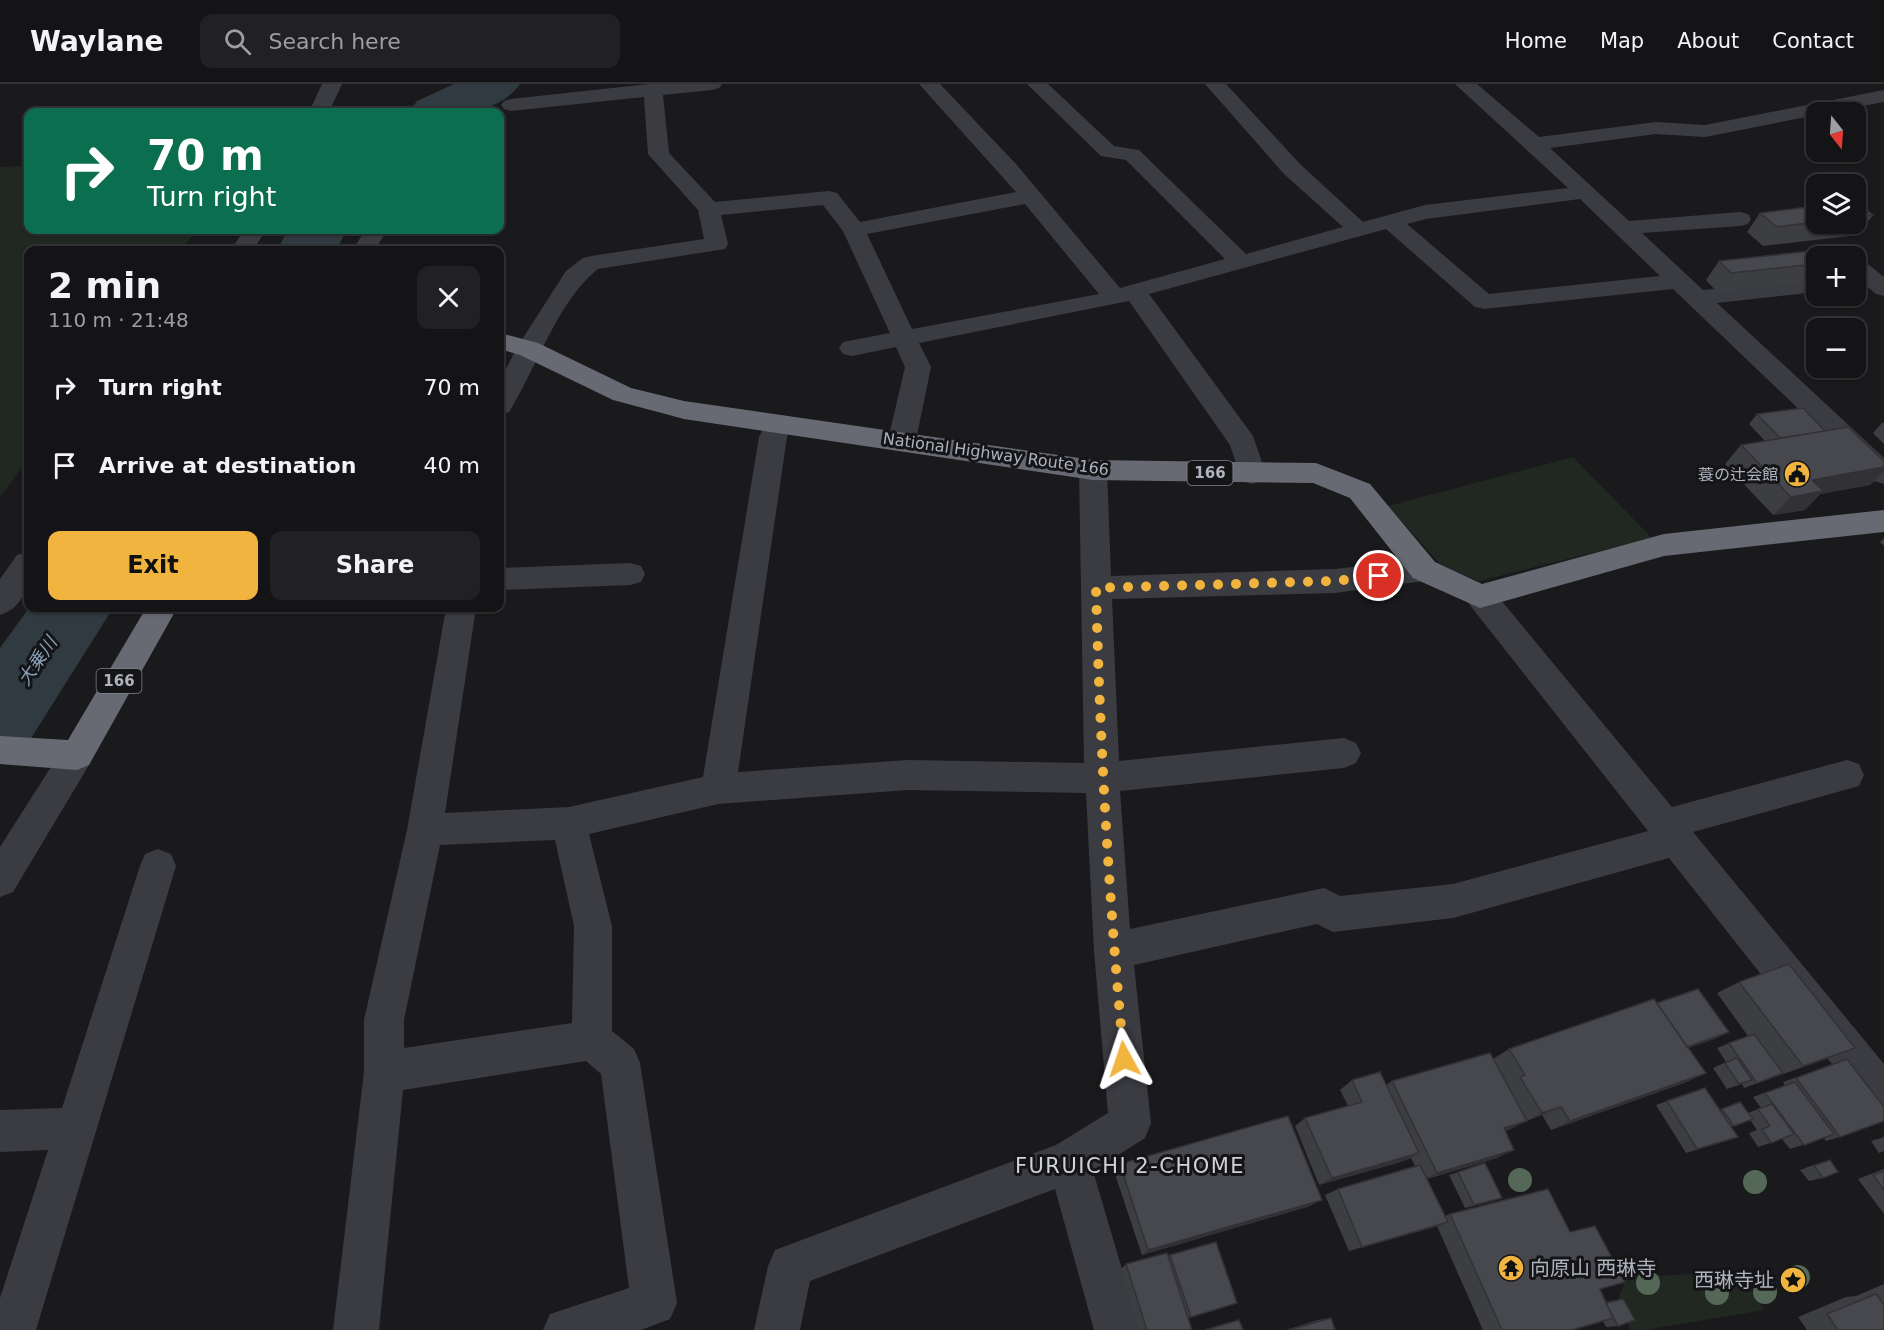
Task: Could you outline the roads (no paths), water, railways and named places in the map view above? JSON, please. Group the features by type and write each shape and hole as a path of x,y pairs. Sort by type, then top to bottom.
{"highway":[{"name":"National Highway Route 166","path":"504,342 529,349 622,394 684,410 902,440 1093,470 1252,474 1316,473 1360,491 1424,570 1480,596"},
{"path":"1480,596 1664,545 1884,521"},
{"name":"166","path":"64,754 159,612"},
{"path":"0,750 64,754"}],"street":[{"path":"321,108 332,84"},
{"path":"505,109 550,84"},
{"path":"505,109 653,89 712,84"},
{"path":"929,84 1030,196 1124,294 1243,443 1252,474"},
{"path":"1037,84 1108,152 1132,154 1241,262"},
{"path":"1215,84 1292,170 1359,230"},
{"path":"1465,84 1534,144 1884,474"},
{"path":"504,398 529,349 574,276 591,263 717,244 709,209 659,154 653,89"},
{"path":"1534,144 1656,128 1705,131 1875,97"},
{"path":"852,348 1124,294 1425,212 1584,192"},
{"path":"854,230 1030,196"},
{"path":"709,209 829,198 854,230 918,367 902,440"},
{"path":"1622,228 1740,219"},
{"path":"1390,221 1484,302 1679,281"},
{"path":"1697,298 1806,286"},
{"path":"718,789 769,459 778,424"},
{"path":"777,1330 791,1266 1070,1162 1130,1123 1113,951 1102,778 1093,470"},
{"path":"0,603 24,569"},
{"path":"1096,588 1335,581 1424,570"},
{"path":"504,579 630,573"},
{"path":"1480,596 1884,1096"},
{"path":"356,1330 384,1072 384,1020 425,830 460,612"},
{"path":"425,830 569,823 718,789 908,775 1102,778 1344,753"},
{"path":"0,880 64,754"},
{"path":"1113,951 1324,905 1333,914 1453,901 1847,775"},
{"path":"569,823 593,926 592,1040"},
{"path":"14,1330 158,866"},
{"path":"384,1072 592,1040 620,1063 654,1303 566,1330"},
{"path":"0,1131 77,1128"},
{"path":"1070,1162 1117,1330"}],"waterway":[{"name":"大乗川","path":"444,108 495,84"},
{"name":"大乗川","path":"309,246 315,234"},
{"name":"大乗川","path":"0,715 70,612"}],"place":[{"name":"蓑の辻会館","path":"1797,474"},
{"name":"向原山 西琳寺","path":"1511,1268"},
{"name":"西琳寺址","path":"1793,1280"}],"district":[{"name":"FURUICHI 2-CHOME","path":"1130,1166"}]}
